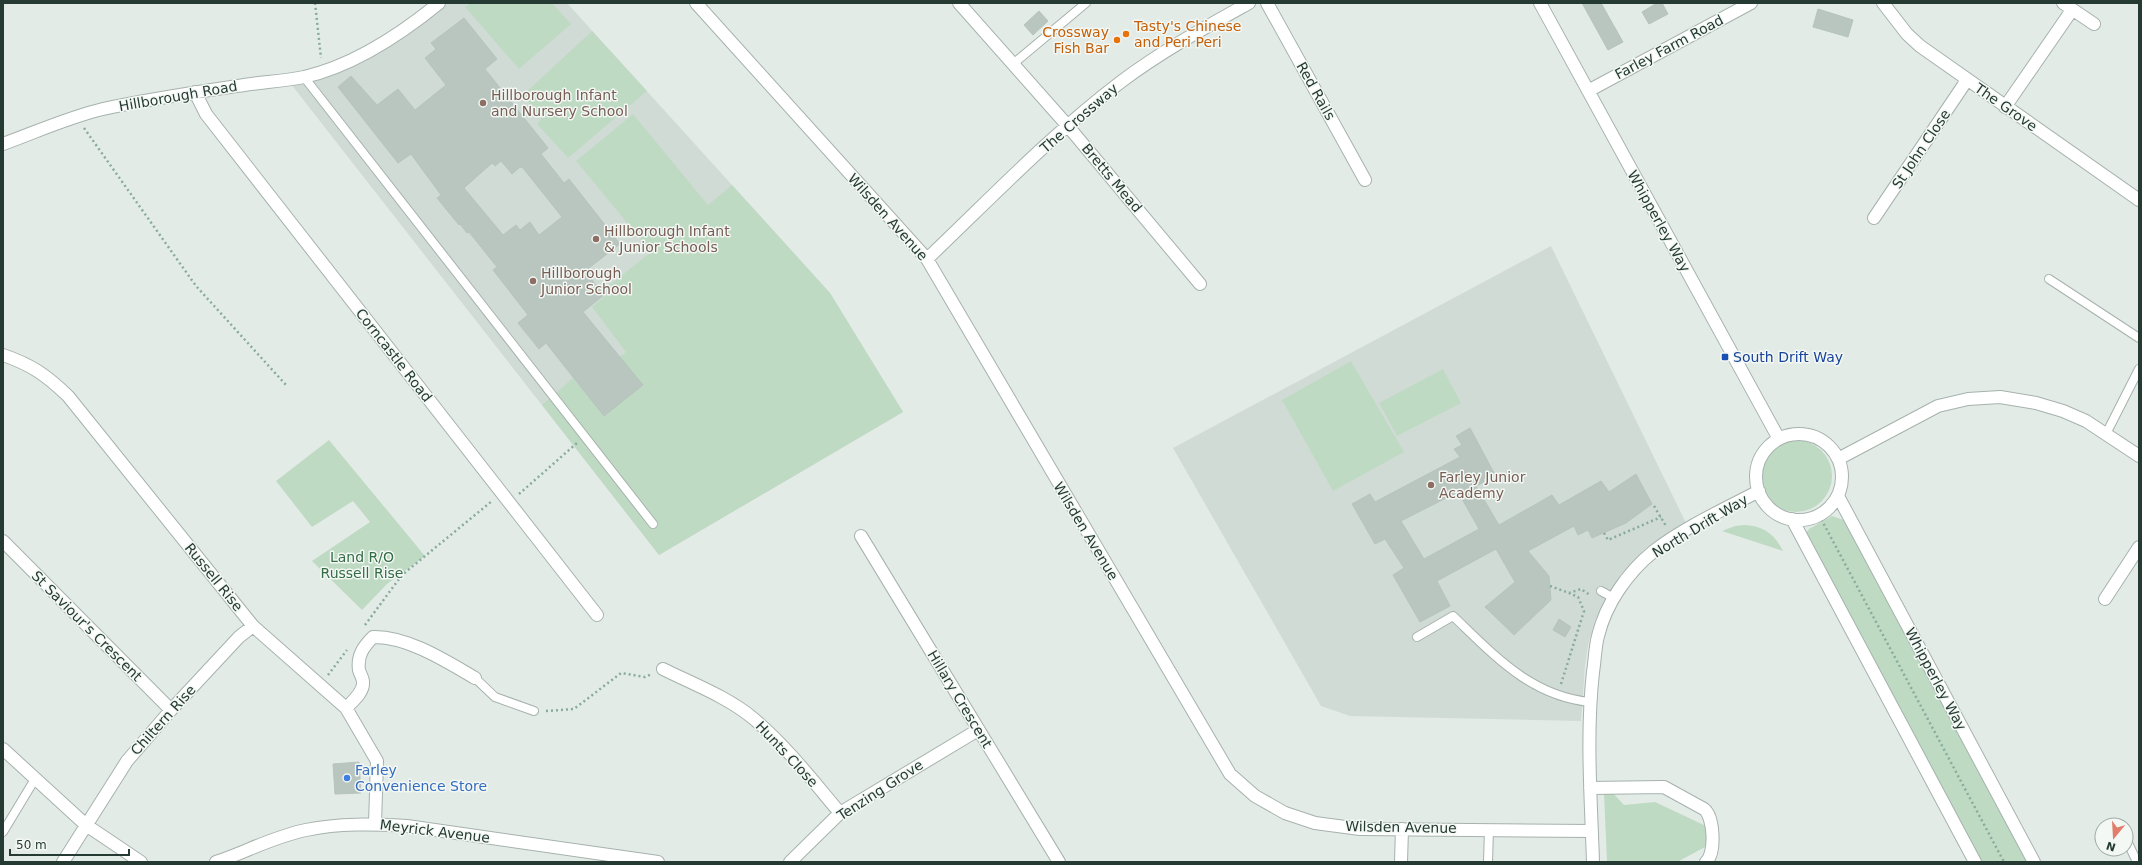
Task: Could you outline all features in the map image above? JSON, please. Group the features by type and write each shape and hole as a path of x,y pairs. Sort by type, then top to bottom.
{"street":[{"name":"Hillborough Road","path":"3,144 76,117 103,109 195,92 304,77 327,70 356,57 407,28 439,3"},
{"name":"Wilsden Avenue","path":"696,3 927,259 1230,774 1255,796 1285,813 1315,823 1360,828 1592,831"},
{"name":"Bretts Mead","path":"959,3 1067,125 1200,284"},
{"name":"The Crossway","path":"927,259 1067,125 1123,80 1173,46 1249,3"},
{"name":"Red Rails","path":"1268,3 1365,180"},
{"name":"Whipperley Way","path":"1540,3 1779,438"},
{"name":"Farley Farm Road","path":"1588,91 1751,3"},
{"name":"The Grove","path":"1883,3 1908,34 1920,46 2139,200"},
{"path":"2005,106 2068,6 2094,24"},
{"name":"St John Close","path":"1874,218 1967,80"},
{"name":"Corncastle Road","path":"195,92 206,114 597,615"},
{"name":"Russell Rise","path":"3,355 25,362 48,377 68,396 254,626 346,708 376,761 375,824"},
{"path":"1838,459 1938,406 1968,399 2000,397 2036,403 2063,411 2086,422 2139,456"},
{"path":"1792,434 1806,434 1819,438 1830,447 1838,459 1842,471 1842,484 1838,496 1830,507 1819,515 1805,519 1792,519 1771,509 1758,491 1756,479 1757,467 1762,455 1769,446 1779,438 1792,434"},
{"name":"North Drift Way","path":"1593,862 1590,788 1590,702 1598,636 1612,602 1619,589 1654,551 1674,538 1758,491"},
{"name":"Whipperley Way","path":"1838,496 2034,862"},
{"path":"1792,519 1975,862"},
{"name":"Hillary Crescent","path":"862,536 1059,862"},
{"name":"St Saviour's Crescent","path":"3,541 171,710"},
{"path":"2105,599 2139,548"},
{"name":"Chiltern Rise","path":"63,862 127,761 171,710 239,637 254,626"},
{"path":"346,708 360,694 363,683 359,671 359,659 363,647 373,637 386,637 433,654 474,678"},
{"name":"Hunts Close","path":"663,669 724,700 753,718 789,752 840,813"},
{"name":"Tenzing Grove","path":"790,862 840,813 978,730"},
{"path":"3,749 86,825 141,862"},
{"path":"1590,788 1664,788 1704,809 1709,813 1711,819 1712,853 1706,862"},
{"name":"Meyrick Avenue","path":"216,862 304,830 343,824 407,826 658,862"},
{"path":"1401,862 1402,829"}],"lane":[{"path":"1013,64 1086,3"},
{"path":"304,77 653,524"},
{"path":"2049,279 2139,338"},
{"path":"2106,434 2139,369"},
{"path":"1601,591 1612,602"},
{"path":"1417,637 1453,616 1496,659 1515,673 1558,696 1590,702"},
{"path":"474,678 495,696 534,711"},
{"path":"3,832 35,779"},
{"path":"1488,862 1489,829"}],"path":[{"path":"315,3 319,56 324,61"},
{"path":"76,117 196,286 286,385"},
{"path":"361,630 402,575 584,436"},
{"path":"1654,506 1674,538"},
{"path":"1819,515 2004,862"},
{"path":"1604,533 1608,540 1661,517"},
{"path":"1550,586 1578,597 1584,611 1558,696"},
{"path":"1569,593 1581,589 1612,602"},
{"path":"321,685 348,649"},
{"path":"534,711 574,709 621,673 645,677 663,669"}],"shaded area":[{"name":"Hillborough Infant & Junior Schools","path":"439,3 567,3 830,293 903,412 659,555 287,79 356,57"},
{"name":"Farley Junior Academy","path":"1551,246 1686,523 1646,548 1621,574 1595,620 1588,645 1585,666 1581,721 1350,716 1321,706 1173,448"}],"green space":[{"path":"470,3 552,3 571,24 519,69 465,7"},
{"path":"592,31 647,91 568,158 537,124 541,119 523,95"},
{"path":"633,114 708,205 732,185 830,293 903,412 659,555 542,405 573,378 581,387 626,352 592,307 609,293 606,288 651,252 576,161"},
{"path":"1351,361 1404,452 1333,491 1282,400"},
{"path":"1443,369 1461,403 1397,436 1379,403"},
{"name":"Land R/O Russell Rise","path":"329,440 425,556 387,584 362,610 312,561 370,522 353,501 312,527 276,481"},
{"path":"1789,440 1803,440 1822,450 1832,469 1832,483 1822,502 1803,512 1789,512 1770,502 1760,483 1760,469 1770,450"},
{"path":"1832,516 1844,520 2027,862 1979,862 1805,534 1809,529"},
{"path":"1744,525 1757,527 1772,535 1783,551 1722,531 1735,526"},
{"path":"1612,792 1624,805 1655,802 1706,826 1707,846 1677,862 1607,862 1604,793"}],"building":[{"path":"1582,3 1601,3 1623,42 1608,50"},
{"path":"1657,3 1662,3 1668,14 1649,24 1642,12"},
{"path":"1818,9 1853,20 1848,37 1813,27"},
{"path":"1039,11 1048,21 1033,35 1024,25"},
{"path":"464,18 497,59 485,69 548,148 541,154 564,183 569,179 620,244 585,271 604,295 583,312 643,385 604,416 546,343 539,349 518,323 528,315 493,270 497,267 469,232 467,233 460,224 459,225 437,198 441,195 411,154 398,163 338,87 351,76 377,105 398,89 415,110 446,85 425,58 436,49 431,43","holes":["501,161 512,174 520,167 523,168 562,217 539,235 530,222 520,230 516,225 503,235 464,188 492,163 495,166"]},
{"path":"1470,428 1494,473 1483,479 1484,482 1476,486 1499,525 1552,495 1559,505 1601,481 1609,492 1636,474 1652,504 1626,523 1592,538 1588,530 1578,535 1574,526 1528,551 1549,576 1551,600 1514,635 1485,607 1515,582 1496,549 1437,581 1450,606 1420,622 1393,575 1404,568 1385,539 1375,544 1352,504 1370,494 1375,502 1460,457 1454,449 1462,445 1456,436","holes":["1458,492 1479,529 1424,559 1401,521"]},
{"path":"1559,619 1571,627 1565,637 1553,630"},
{"name":"Farley Convenience Store","path":"359,762 361,793 335,794 333,764"}],"place":[{"name":"Tasty's Chinese and Peri Peri","path":"1126,34"},
{"name":"Crossway Fish Bar","path":"1117,40"},
{"name":"Hillborough Infant and Nursery School","path":"483,103"},
{"name":"Hillborough Infant & Junior Schools","path":"596,239"},
{"name":"Hillborough Junior School","path":"533,281"},
{"name":"South Drift Way","path":"1725,357"},
{"name":"Farley Junior Academy","path":"1431,485"},
{"name":"Farley Convenience Store","path":"347,778"}]}
